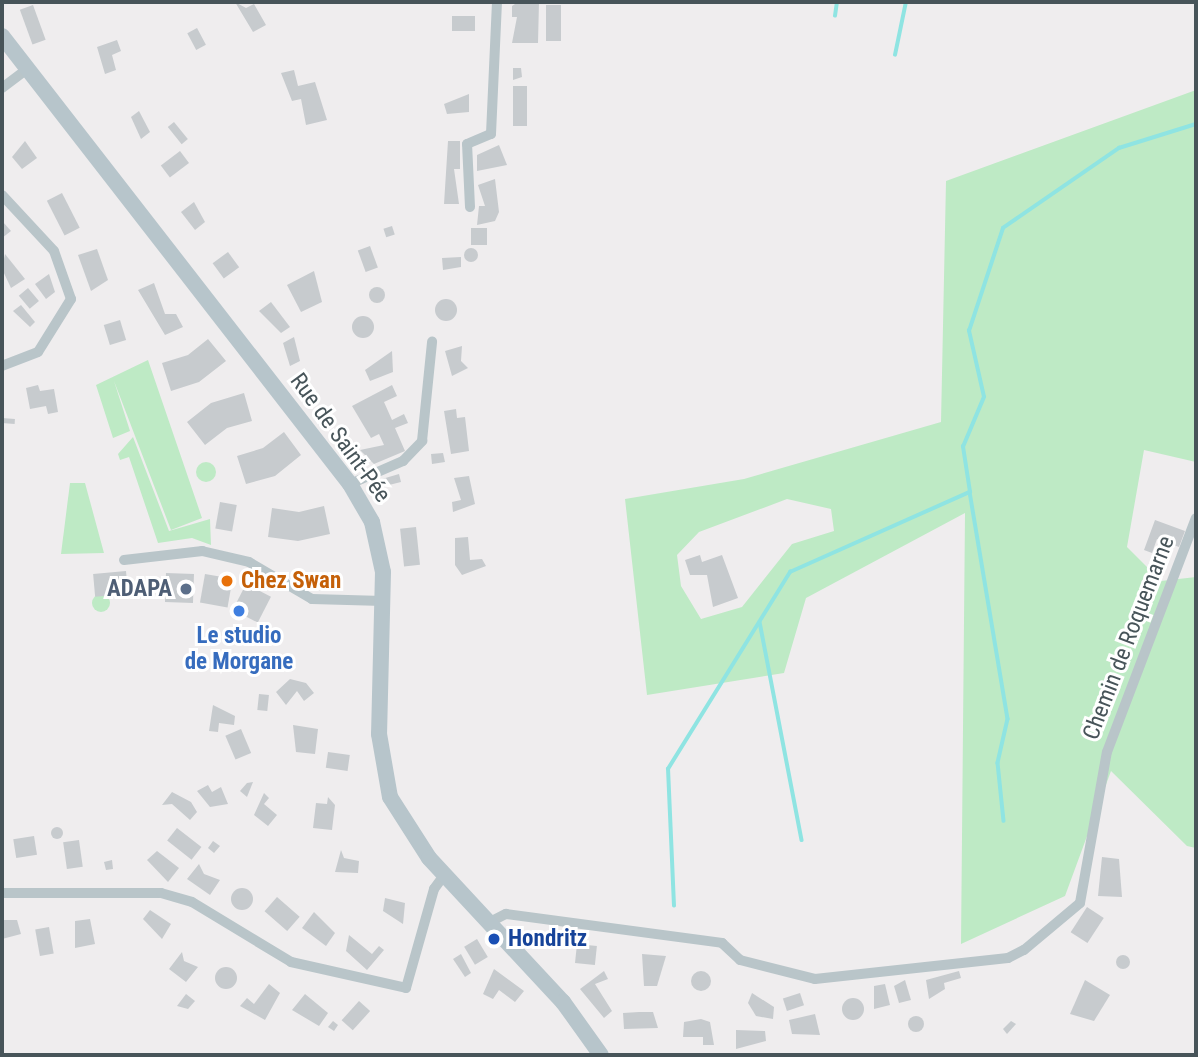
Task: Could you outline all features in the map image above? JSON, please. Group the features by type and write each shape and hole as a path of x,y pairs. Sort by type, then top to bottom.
{"main road":[{"name":"Rue de Saint-Pée","path":"2,36 350,484 379,546 383,601 384,780 402,822 444,875 540,976 601,1055"}],"street":[{"path":"470,207 467,144 491,134 496,2"},
{"path":"2,88 29,68"},
{"path":"2,195 54,251 71,299 38,352 2,366"},
{"path":"350,484 403,461 422,441 432,342"},
{"name":"Chemin de Roquemarne","path":"489,922 506,914 722,943 740,960 815,979 1008,958 1024,950 1080,903 1107,752 1196,519"},
{"path":"124,560 202,551 249,562 312,598 383,601"},
{"path":"2,893 161,892 191,902 291,962 406,988 433,889 444,875"}],"green space":[{"path":"1196,90 1196,462 1144,450 1127,547 1161,581 1196,577 1196,848 1187,846 1111,771 1065,896 961,944 965,513 806,598 784,673 647,695 625,499 744,479 941,422 946,181","holes":["787,499 831,509 834,531 792,544 742,607 701,619 681,586 677,555 699,532"]},
{"path":"148,360 202,518 171,530 114,381 130,431 113,438 96,385"},
{"path":"133,437 169,531 210,519 211,545 192,538 158,543 129,457 120,460 118,454"},
{"path":"206,462 213,465 216,472 213,479 206,482 199,479 196,472 199,465"},
{"path":"70,483 85,483 104,553 61,554"},
{"path":"101,594 107,597 110,603 107,609 101,612 95,609 92,603 95,597"}],"building":[{"path":"235,2 246,8 254,4 266,25 253,32"},
{"path":"518,2 539,2 538,43 512,43 517,17 512,17 512,6"},
{"path":"33,5 46,40 32,45 20,10"},
{"path":"546,5 561,5 561,41 546,41"},
{"path":"452,16 475,16 475,31 452,31"},
{"path":"197,28 206,45 196,50 187,33"},
{"path":"117,40 121,51 112,55 116,70 105,74 97,47"},
{"path":"513,68 521,68 522,77 513,80"},
{"path":"294,70 298,86 315,82 327,120 306,125 301,99 292,101 281,73"},
{"path":"513,86 527,86 527,126 513,126"},
{"path":"469,94 469,112 447,114 444,104"},
{"path":"139,111 150,132 141,139 131,117"},
{"path":"174,122 188,139 182,144 168,127"},
{"path":"25,141 37,158 22,169 12,157"},
{"path":"448,141 460,141 460,169 454,169 459,204 444,204"},
{"path":"499,145 507,165 477,171 477,155"},
{"path":"180,151 189,163 170,177 161,165"},
{"path":"495,179 499,212 495,221 477,225 479,206 485,206 478,185"},
{"path":"62,193 80,228 65,235 47,201"},
{"path":"194,202 205,222 195,230 181,212"},
{"path":"2,223 11,231 2,238"},
{"path":"392,226 395,235 386,237 383,229"},
{"path":"471,228 487,228 487,245 471,245"},
{"path":"370,246 378,268 366,272 358,250"},
{"path":"468,248 474,248 478,255 474,262 468,262 464,258 464,252"},
{"path":"97,249 108,280 91,291 78,255"},
{"path":"228,252 239,267 224,279 213,263"},
{"path":"5,254 25,279 11,288 2,269"},
{"path":"461,257 461,267 443,270 442,258"},
{"path":"314,271 322,302 301,312 287,285"},
{"path":"49,274 55,292 46,299 35,284"},
{"path":"154,283 165,314 176,314 183,327 165,335 138,290"},
{"path":"377,287 383,289 383,301 377,303 371,301 369,295 371,289"},
{"path":"28,288 39,301 30,309 19,296"},
{"path":"446,299 454,302 457,310 454,318 446,321 438,318 435,310 438,302"},
{"path":"271,302 290,327 281,333 259,311"},
{"path":"21,305 35,322 30,327 13,311"},
{"path":"363,316 371,319 374,327 371,335 363,338 355,335 352,327 355,319"},
{"path":"120,320 126,340 110,345 104,325"},
{"path":"294,337 300,361 290,366 283,343"},
{"path":"208,339 226,361 199,382 171,391 162,363 188,355"},
{"path":"462,346 461,361 468,368 452,376 445,351"},
{"path":"392,351 393,372 370,381 365,370"},
{"path":"38,385 40,391 54,389 58,412 48,414 46,406 30,409 26,388"},
{"path":"392,385 397,396 384,402 392,420 404,414 408,423 395,428 405,451 374,464 360,450 384,445 379,434 371,438 352,406"},
{"path":"244,393 252,421 227,428 205,445 187,422 211,403"},
{"path":"456,409 457,418 465,417 469,451 451,454 444,411"},
{"path":"2,418 15,419 15,424 2,423"},
{"path":"284,432 301,455 275,476 246,484 237,456 263,448"},
{"path":"443,453 445,462 432,464 431,454"},
{"path":"399,474 401,482 385,486 382,479"},
{"path":"469,476 475,504 453,512 452,502 461,500 454,478"},
{"path":"220,502 237,505 232,532 215,529"},
{"path":"324,506 330,534 298,541 268,537 272,508 299,512"},
{"path":"1155,520 1185,531 1179,547 1157,539 1152,553 1144,550"},
{"path":"416,527 420,565 404,566 400,529"},
{"path":"468,537 470,560 482,559 486,566 462,575 455,565 455,538"},
{"path":"700,555 702,562 722,555 738,598 713,607 707,575 690,575 685,560"},
{"path":"126,571 128,594 95,597 93,574"},
{"path":"166,573 194,574 193,603 165,602"},
{"path":"205,574 233,579 228,607 200,603"},
{"path":"246,584 271,597 258,623 233,610"},
{"path":"290,679 306,683 314,693 304,701 297,691 286,705 276,692"},
{"path":"259,694 269,695 267,711 257,710"},
{"path":"213,705 235,716 234,725 219,723 218,732 209,731"},
{"path":"293,725 318,729 315,754 296,752"},
{"path":"241,729 251,753 236,760 225,736"},
{"path":"328,752 350,755 348,771 326,768"},
{"path":"253,782 247,797 240,791 247,783"},
{"path":"208,785 212,792 221,787 228,804 210,807 197,791"},
{"path":"172,792 191,802 197,812 190,820 172,804 162,805"},
{"path":"264,793 269,798 264,804 277,815 268,826 254,815"},
{"path":"328,797 335,805 332,830 313,828 316,803 327,804"},
{"path":"57,827 63,833 57,839 51,833"},
{"path":"177,828 201,847 192,860 167,841"},
{"path":"34,836 37,855 16,858 13,839"},
{"path":"79,840 83,867 67,869 63,842"},
{"path":"213,841 220,846 214,853 208,848"},
{"path":"341,850 344,858 359,861 358,873 335,872"},
{"path":"157,851 179,868 168,882 147,860"},
{"path":"1102,857 1119,859 1122,897 1098,896"},
{"path":"112,860 113,869 106,870 104,862"},
{"path":"199,864 204,874 220,880 210,895 187,879"},
{"path":"242,888 252,895 253,899 246,909 242,910 232,903 231,899 238,889"},
{"path":"277,897 300,917 287,931 265,911"},
{"path":"385,898 405,903 403,924 383,911"},
{"path":"1087,907 1104,918 1087,943 1071,932"},
{"path":"150,910 171,924 162,939 143,919"},
{"path":"314,912 335,933 326,946 302,928"},
{"path":"90,919 95,944 75,948 75,921"},
{"path":"4,920 17,920 21,934 2,939"},
{"path":"49,927 54,954 40,956 35,929"},
{"path":"349,935 372,954 379,946 384,950 367,970 346,951"},
{"path":"477,939 488,957 475,965 464,947"},
{"path":"577,944 597,946 595,965 575,963"},
{"path":"182,952 184,961 198,967 186,982 169,969"},
{"path":"461,954 471,973 465,977 453,959"},
{"path":"642,954 666,956 657,986 644,986"},
{"path":"1120,955 1126,955 1130,962 1126,969 1120,969 1116,965 1116,959"},
{"path":"226,967 234,970 237,978 234,986 226,989 218,986 215,978 218,970"},
{"path":"494,969 524,991 515,1002 499,990 493,999 483,994"},
{"path":"604,971 608,979 595,984 612,1011 604,1018 580,989"},
{"path":"701,971 708,974 711,981 708,988 701,991 694,988 691,981 694,974"},
{"path":"959,971 961,978 944,983 945,989 929,999 926,980"},
{"path":"905,980 911,1000 899,1003 894,986"},
{"path":"1085,980 1110,995 1094,1021 1070,1014"},
{"path":"269,984 280,993 265,1020 240,1006 247,998 254,1004"},
{"path":"885,984 890,1005 874,1009 874,986"},
{"path":"752,993 774,1007 773,1019 756,1016 748,1003"},
{"path":"800,993 804,1005 787,1011 783,999"},
{"path":"186,994 195,1001 188,1009 177,1006"},
{"path":"305,994 328,1013 319,1026 292,1010"},
{"path":"853,998 861,1001 864,1009 861,1017 853,1020 845,1017 842,1009 845,1001"},
{"path":"359,1001 370,1011 353,1030 342,1020"},
{"path":"653,1012 658,1028 624,1029 623,1013"},
{"path":"815,1014 820,1035 792,1034 789,1020"},
{"path":"913,1016 919,1016 924,1024 922,1030 913,1032 908,1027 908,1021"},
{"path":"701,1019 710,1022 714,1045 703,1045 703,1037 683,1037 684,1022"},
{"path":"333,1021 338,1025 334,1031 328,1027"},
{"path":"1011,1021 1016,1024 1007,1034 1003,1029"},
{"path":"736,1030 765,1031 766,1041 736,1049"}],"waterway":[{"path":"835,16 837,2"},
{"path":"895,55 906,2"},
{"path":"674,906 668,769 790,572 970,492 963,447 984,397 969,331 1003,228 1119,148 1196,124"},
{"path":"970,492 1008,719 998,763 1004,821"},
{"path":"760,622 802,840"}],"place":[{"name":"Chez Swan","path":"227,581"},
{"name":"ADAPA","path":"186,589"},
{"name":"Le studio de Morgane","path":"239,611"},
{"name":"Hondritz","path":"494,939"}]}
